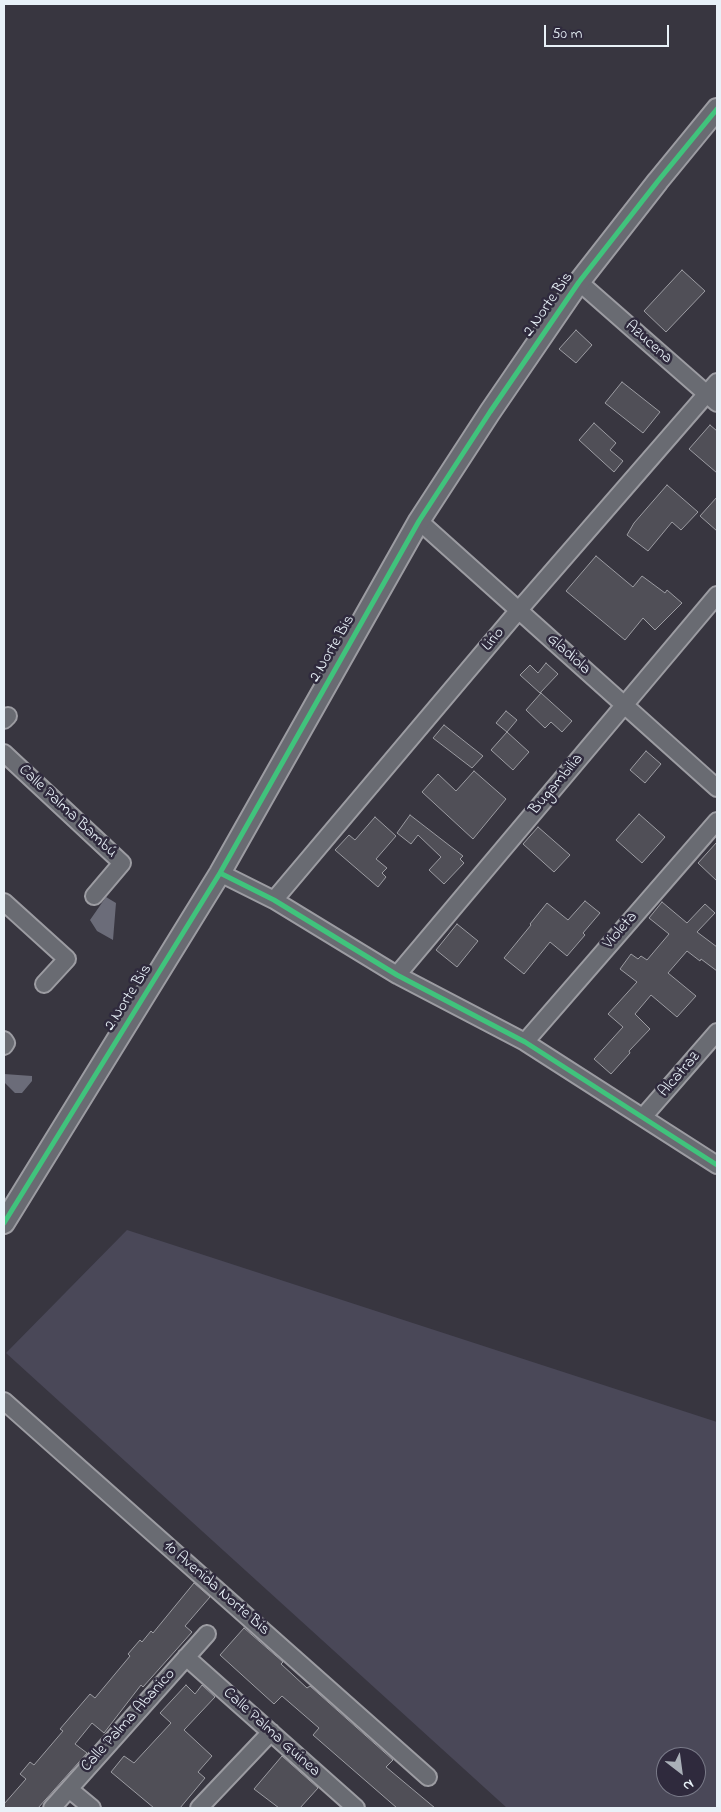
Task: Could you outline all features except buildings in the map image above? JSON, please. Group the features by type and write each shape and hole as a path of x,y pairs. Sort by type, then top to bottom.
{"street":[{"name":"2 Norte Bis","path":"4,1223 220,873 419,522 490,412 580,282 658,181 717,110"},
{"name":"Azucena","path":"580,282 714,393"},
{"name":"Lirio","path":"274,900 518,611 714,393"},
{"name":"Gladiola","path":"419,522 717,788"},
{"name":"Bugambilia","path":"397,975 717,595"},
{"name":"Calle Palma Bambú","path":"4,753 122,863 94,896"},
{"name":"Violeta","path":"525,1042 717,821"},
{"path":"220,873 274,900 397,975 525,1042 717,1165"},
{"path":"4,902 67,959 44,984"},
{"name":"Alcatraz","path":"643,1118 717,1032"},
{"path":"4,1040 6,1043 4,1046"},
{"name":"10 Avenida Norte Bis","path":"4,1401 428,1777"},
{"name":"Calle Palma Abanico","path":"52,1808 207,1634"},
{"name":"Calle Palma Guinea","path":"186,1657 271,1732 345,1805"},
{"path":"198,1808 271,1732"},
{"path":"69,1789 92,1808"}],"shaded area":[{"path":"106,897 116,903 113,940 97,931 90,920"},
{"path":"4,1074 32,1076 32,1081 22,1093 15,1093 4,1082"},
{"path":"127,1230 717,1422 717,1808 507,1808 6,1353"}],"cycle path":[{"path":"4,1223 220,873 419,521 490,412 579,282 717,109"},
{"path":"220,873 274,900 397,975 525,1042 717,1165"}]}
